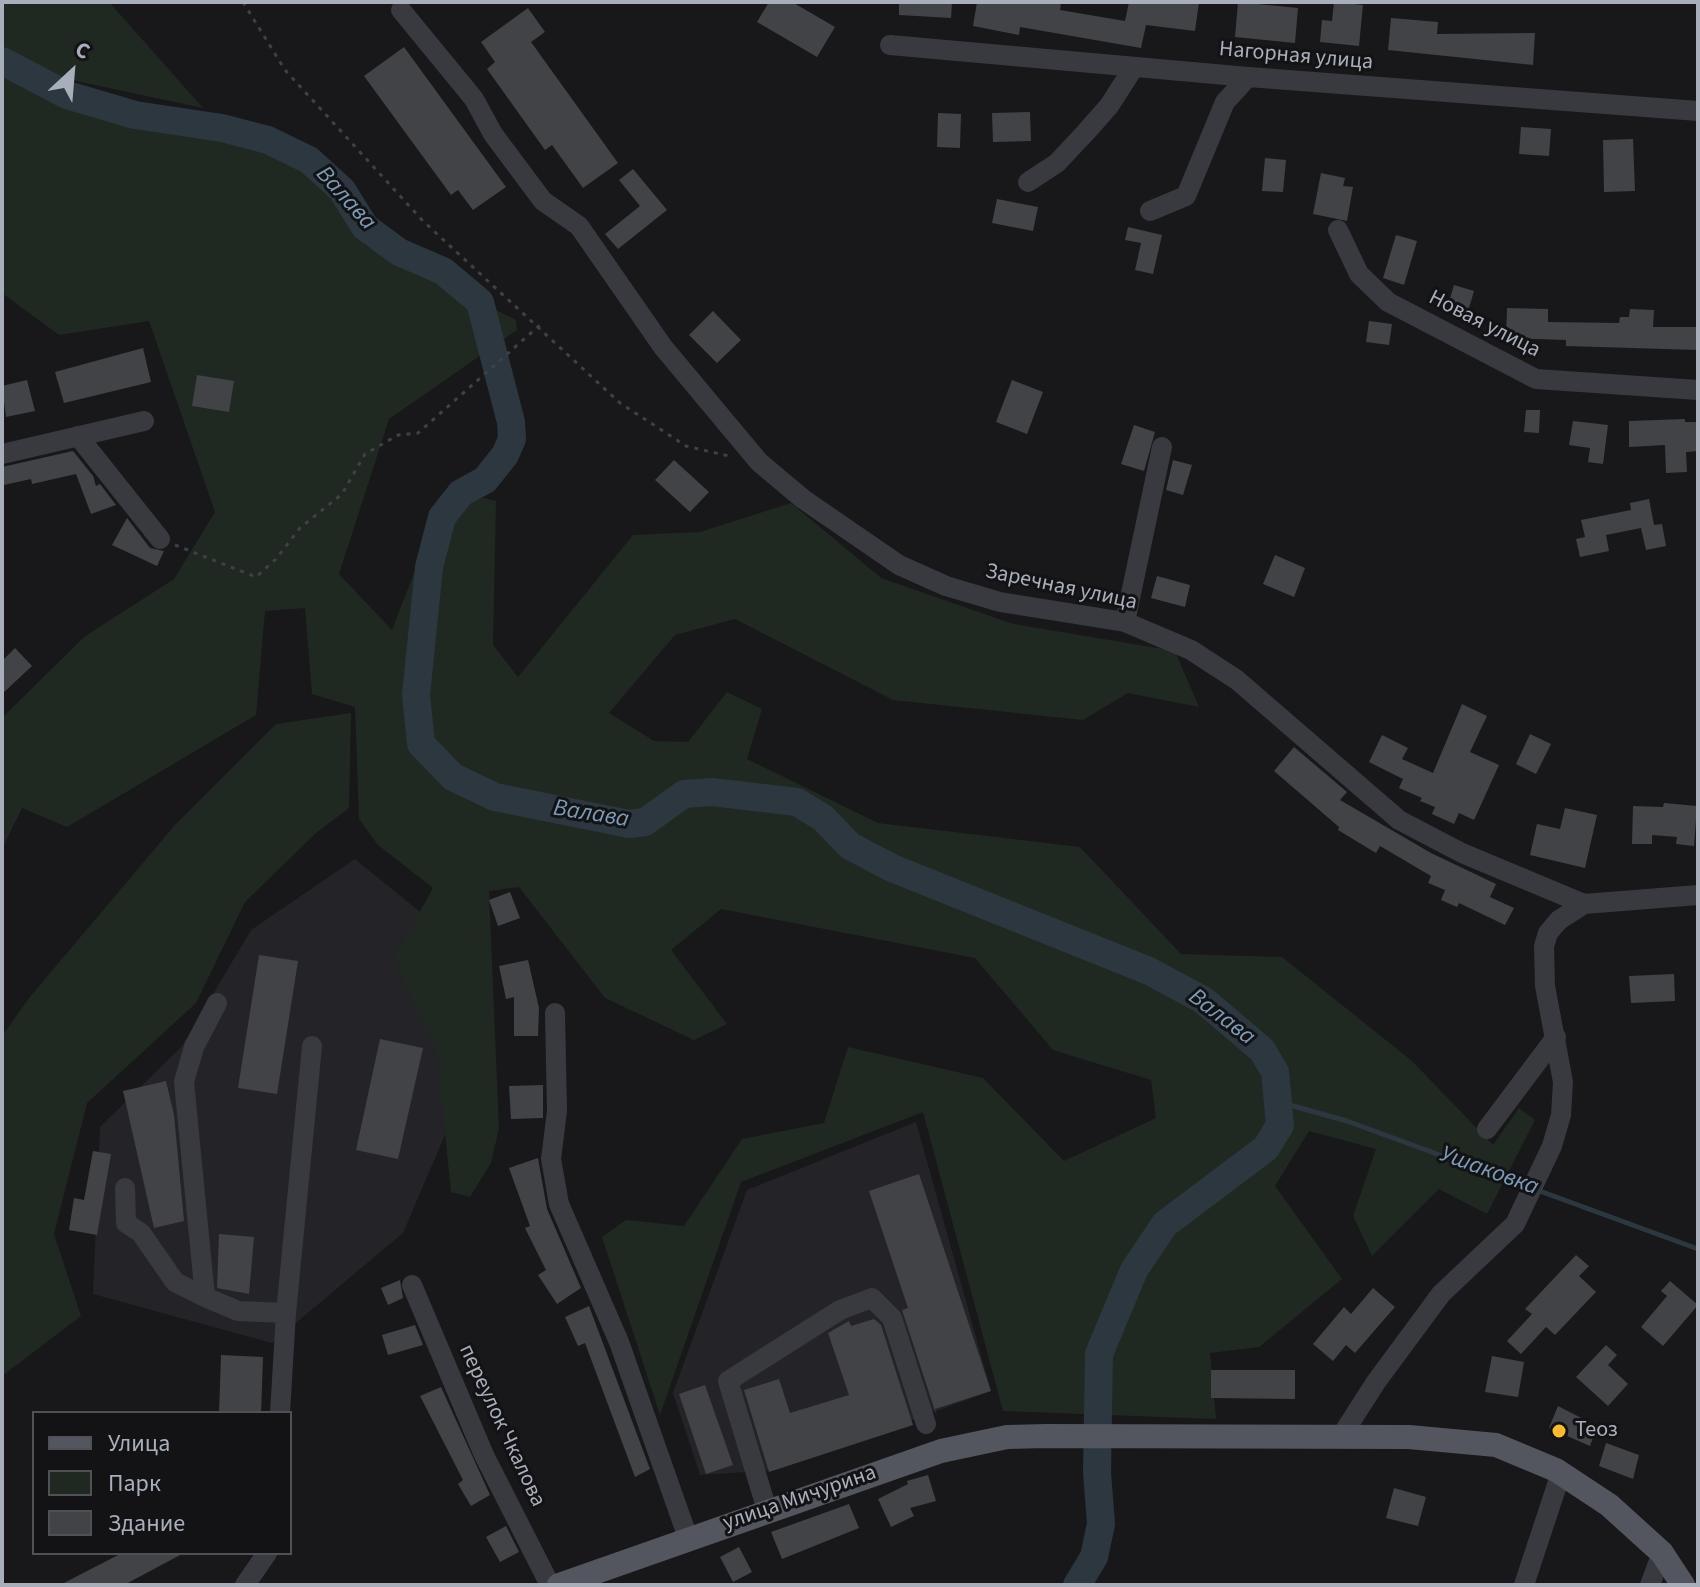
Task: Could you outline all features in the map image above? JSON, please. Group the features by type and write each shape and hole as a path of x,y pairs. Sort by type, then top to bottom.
{"main road":[{"name":"улица Мичурина","path":"559,1585 941,1451 1007,1437 1046,1436 1409,1437 1496,1445 1561,1473 1609,1505 1662,1553 1683,1585"}],"street":[{"name":"Заречная улица","path":"401,10 474,99 493,134 543,201 579,226 663,347 759,462 803,499 899,565 946,586 1000,602 1125,622 1191,650 1237,680 1399,820 1462,853 1584,904 1698,895"},
{"name":"Нагорная улица","path":"890,45 1248,77 1698,111"},
{"path":"1028,182 1057,163 1086,132 1109,106 1134,67"},
{"path":"1150,211 1186,196 1225,102 1248,77"},
{"name":"Новая улица","path":"1338,230 1359,274 1388,302 1536,379 1698,390"},
{"path":"2,454 144,421"},
{"path":"78,436 160,539"},
{"path":"1125,622 1162,447"},
{"path":"1340,1438 1376,1382 1441,1294 1515,1224 1552,1146 1561,1115 1563,1082 1545,986 1544,946 1548,933 1559,920 1584,904"},
{"path":"205,1297 184,1082 194,1047 217,1003"},
{"path":"555,1013 557,1111 551,1159 559,1204 619,1342 688,1538"},
{"path":"1487,1129 1556,1037"},
{"path":"280,1411 286,1313 312,1046"},
{"path":"125,1188 126,1223 141,1233 175,1282 238,1311 286,1313"},
{"name":"переулок Чкалова","path":"412,1285 484,1455 550,1585"},
{"path":"767,1510 728,1381 840,1310 872,1298 892,1318 926,1424"},
{"path":"1524,1585 1561,1473"},
{"path":"1650,1585 1662,1553"},
{"path":"245,1585 266,1555"}],"path":[{"path":"243,2 285,70 423,221 540,325 620,403 686,446 759,462"},
{"path":"160,539 256,577 276,559 300,528 342,494 365,454 398,435 418,433 540,325"}],"shaded area":[{"path":"355,859 467,950 453,1116 403,1233 272,1343 93,1294 100,1127 182,1046 251,930"},
{"path":"916,1122 991,1391 775,1470 700,1475 673,1393 747,1190"}],"green space":[{"path":"2,2 109,2 203,108 67,79 2,49"},
{"path":"2,71 73,108 191,136 270,148 325,184 366,246 516,320 517,330 389,419 339,574 392,630 447,488 496,501 493,645 518,677 633,535 700,532 791,503 881,578 1013,624 1175,651 1199,707 1128,693 1083,720 893,700 735,619 675,635 609,713 654,741 688,742 727,692 762,709 747,759 878,823 1080,847 1181,954 1282,957 1412,1061 1493,1145 1519,1108 1535,1120 1487,1214 1439,1189 1372,1256 1353,1216 1376,1149 1309,1131 1275,1186 1342,1279 1259,1347 1210,1353 1216,1419 1003,1411 923,1112 741,1182 660,1415 602,1237 626,1220 684,1226 742,1139 824,1123 848,1047 983,1078 1064,1161 1156,1118 1151,1080 1053,1050 975,958 721,909 671,950 727,1024 694,1040 605,998 519,887 489,891 499,1128 491,1163 470,1197 451,1192 437,1054 394,958 433,888 378,845 359,819 355,707 312,694 305,608 265,611 256,715 67,827 22,808 2,849 2,718 84,637 174,579 215,512 149,321 59,335 2,293"},
{"path":"351,713 349,808 316,833 245,902 196,1003 87,1103 54,1234 81,1316 2,1376 2,1036 29,998 175,825 276,724"}],"building":[{"path":"769,2 792,2 835,27 817,57 757,22"},
{"path":"899,2 952,2 951,18 899,15"},
{"path":"977,2 1061,2 1060,10 1125,21 1129,2 1199,2 1195,31 1146,25 1141,48 1020,27 1019,35 973,26"},
{"path":"1238,2 1298,8 1295,43 1235,37"},
{"path":"1334,2 1363,5 1359,46 1320,42 1322,20 1332,21"},
{"path":"528,8 545,32 531,42 618,163 583,188 552,145 545,150 487,69 495,62 481,42"},
{"path":"1391,18 1438,22 1437,34 1535,33 1533,65 1388,50"},
{"path":"404,47 506,187 473,210 458,190 451,195 364,76"},
{"path":"1030,112 1031,141 993,142 992,113"},
{"path":"938,113 961,114 960,148 937,147"},
{"path":"1521,127 1551,129 1549,156 1519,154"},
{"path":"1633,139 1635,191 1604,192 1603,140"},
{"path":"1265,158 1286,160 1283,192 1262,191"},
{"path":"633,169 667,210 618,249 605,234 640,206 619,180"},
{"path":"1321,173 1345,178 1343,186 1353,187 1347,221 1313,214"},
{"path":"997,199 1038,207 1033,231 992,223"},
{"path":"1128,227 1162,235 1153,274 1135,270 1141,243 1125,240"},
{"path":"1396,235 1417,241 1404,285 1383,278"},
{"path":"1454,285 1474,291 1466,318 1446,312"},
{"path":"1507,308 1548,309 1548,322 1619,323 1620,317 1629,317 1630,309 1654,310 1653,327 1698,327 1698,350 1566,346 1566,340 1506,338"},
{"path":"713,311 741,340 717,363 689,335"},
{"path":"1369,321 1392,324 1389,345 1366,342"},
{"path":"143,348 151,382 64,403 55,372"},
{"path":"197,375 234,381 229,412 192,406"},
{"path":"27,380 35,411 6,417 2,386"},
{"path":"1012,380 1043,392 1027,434 996,422"},
{"path":"1526,410 1540,410 1539,433 1524,432"},
{"path":"1685,419 1685,422 1698,422 1698,451 1686,452 1687,472 1666,473 1665,445 1629,447 1629,421"},
{"path":"1573,421 1608,425 1603,464 1588,462 1590,448 1569,445"},
{"path":"1134,425 1155,432 1144,471 1121,464"},
{"path":"73,451 93,476 96,486 100,484 116,505 91,514 76,474 32,484 31,479 4,485 2,467"},
{"path":"674,460 709,492 690,512 655,480"},
{"path":"1173,460 1192,465 1183,495 1166,490"},
{"path":"1649,499 1654,525 1662,524 1666,546 1646,550 1641,528 1606,535 1609,551 1580,557 1576,539 1585,537 1581,520 1631,510 1630,503"},
{"path":"127,518 150,548 164,551 157,566 112,545"},
{"path":"1275,555 1305,568 1294,597 1263,584"},
{"path":"1157,576 1190,585 1185,607 1151,598"},
{"path":"15,648 32,666 2,694 2,661"},
{"path":"1462,704 1487,716 1470,752 1499,765 1474,820 1459,813 1454,824 1432,814 1435,807 1420,801 1422,798 1399,788 1403,779 1369,762 1382,735 1408,748 1402,759 1433,773"},
{"path":"1530,734 1551,744 1536,774 1516,764"},
{"path":"1294,747 1347,792 1340,800 1431,853 1496,884 1490,897 1514,908 1505,925 1459,903 1457,907 1441,900 1445,890 1428,883 1431,876 1380,846 1376,853 1338,830 1339,827 1274,771"},
{"path":"1664,803 1697,806 1694,846 1676,844 1677,837 1652,835 1652,844 1632,844 1633,806 1663,807"},
{"path":"1565,808 1597,815 1585,868 1530,855 1537,824 1560,829"},
{"path":"510,892 520,918 498,926 489,900"},
{"path":"259,955 298,961 277,1094 238,1088"},
{"path":"528,960 539,1008 538,1036 514,1036 514,997 506,999 499,966"},
{"path":"1674,974 1675,1001 1631,1003 1629,976"},
{"path":"380,1039 423,1048 398,1159 356,1150"},
{"path":"166,1081 174,1115 184,1221 154,1228 123,1091"},
{"path":"543,1085 543,1118 511,1119 509,1086"},
{"path":"93,1151 111,1154 97,1235 69,1230 74,1198 84,1200"},
{"path":"538,1158 547,1209 581,1288 557,1304 538,1275 546,1270 525,1228 530,1226 509,1168"},
{"path":"919,1174 991,1391 935,1409 937,1417 902,1310 908,1308 869,1191"},
{"path":"219,1234 254,1237 249,1294 217,1288"},
{"path":"1576,1255 1589,1266 1579,1276 1596,1292 1555,1335 1546,1327 1521,1354 1507,1341 1532,1314 1525,1309"},
{"path":"400,1280 403,1298 388,1305 381,1288"},
{"path":"1670,1281 1698,1305 1663,1346 1641,1327 1667,1296 1661,1291"},
{"path":"1373,1288 1395,1307 1355,1353 1346,1345 1333,1361 1313,1344 1344,1307 1351,1314"},
{"path":"589,1306 650,1469 635,1477 585,1343 578,1346 565,1317"},
{"path":"874,1319 881,1325 913,1425 769,1472 744,1390 779,1379 790,1413 849,1395 828,1333 849,1321 851,1326"},
{"path":"415,1325 423,1345 388,1355 382,1335"},
{"path":"1606,1345 1617,1355 1608,1365 1628,1384 1608,1406 1576,1377"},
{"path":"221,1355 263,1357 261,1411 219,1411"},
{"path":"1492,1356 1524,1362 1518,1397 1485,1392"},
{"path":"1211,1370 1295,1370 1295,1399 1211,1398"},
{"path":"705,1385 733,1465 706,1474 679,1394"},
{"path":"441,1387 490,1495 471,1506 458,1484 463,1480 420,1396"},
{"path":"1558,1406 1597,1426 1590,1446 1549,1428"},
{"path":"1606,1443 1639,1455 1633,1479 1599,1466"},
{"path":"928,1475 936,1501 910,1508 914,1516 891,1527 878,1499 908,1484 907,1481"},
{"path":"1394,1488 1426,1497 1418,1526 1386,1518"},
{"path":"849,1504 859,1528 782,1559 771,1532"},
{"path":"506,1526 519,1552 500,1562 486,1537"},
{"path":"739,1547 752,1572 733,1582 720,1557"},
{"path":"118,1555 180,1555 124,1585 60,1585"}],"waterway":[{"name":"Валава","path":"2,61 67,95 135,115 222,128 268,140 309,160 342,190 365,227 399,252 443,271 480,302 511,422 512,439 505,455 485,480 461,493 442,517 429,567 416,695 421,744 453,777 495,797 629,824 645,822 684,794 712,792 797,802 823,818 850,846 892,868 1149,971 1203,1000 1262,1050 1275,1072 1280,1125 1266,1148 1165,1224 1134,1270 1099,1354 1097,1472 1101,1524 1094,1557 1077,1585"},
{"name":"Ушаковка","path":"1279,1102 1347,1121 1527,1187"},
{"name":"Ушаковка","path":"1537,1190 1698,1249"}],"place":[{"name":"Теоз","path":"1559,1431"}]}
